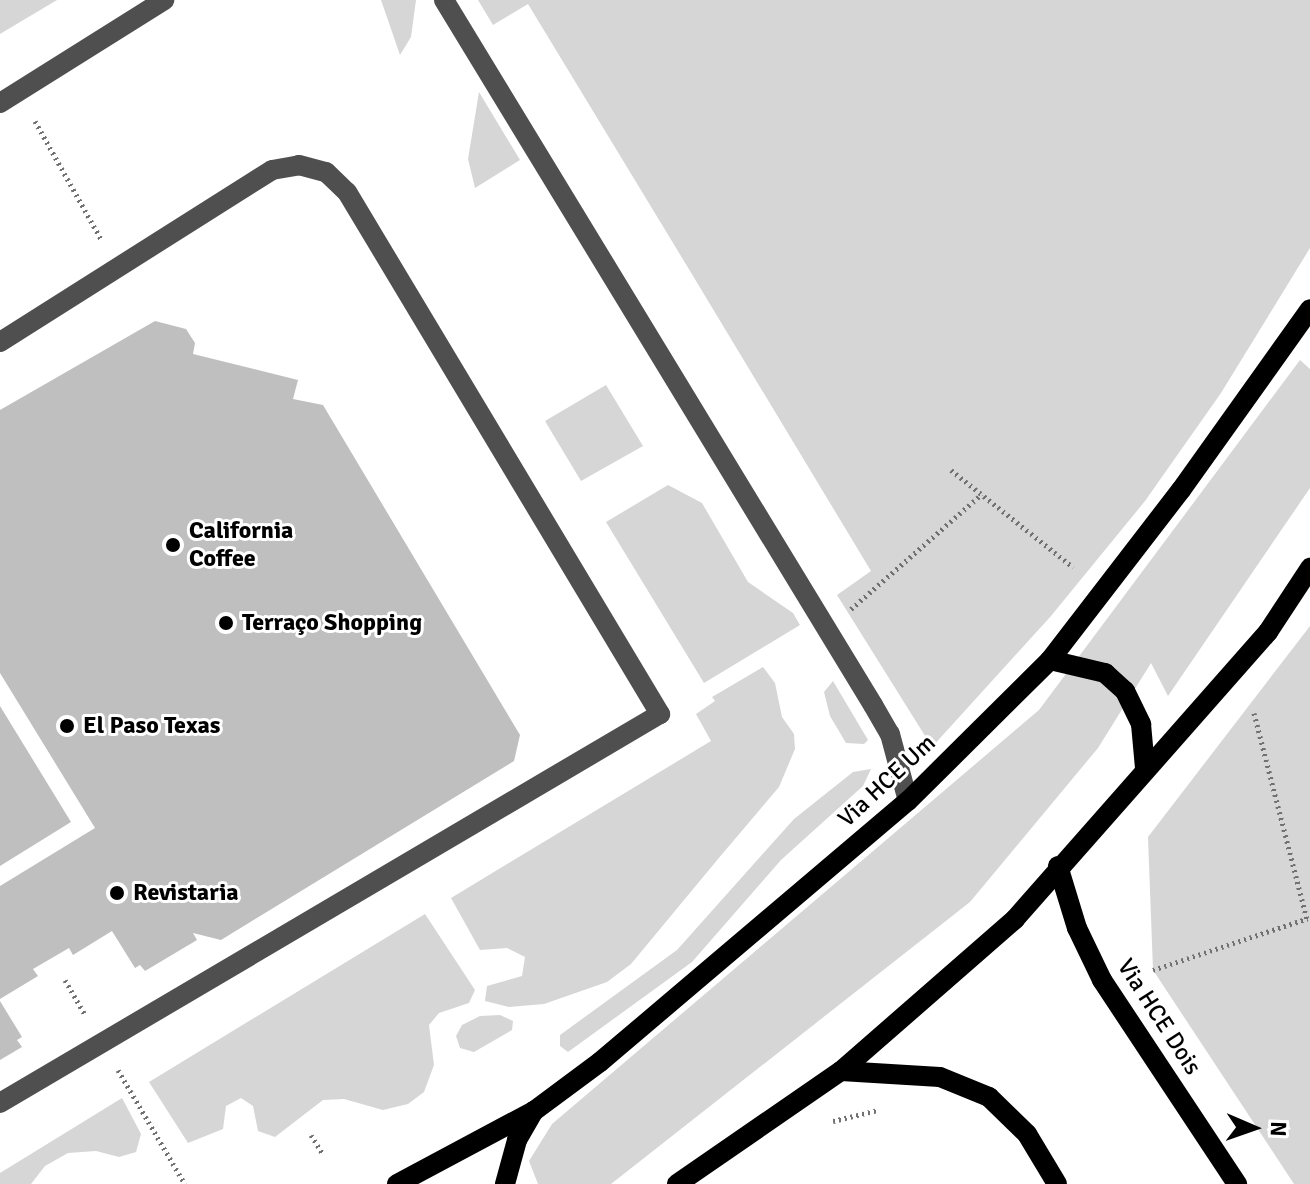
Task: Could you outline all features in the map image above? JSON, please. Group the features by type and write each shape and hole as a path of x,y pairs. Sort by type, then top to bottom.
{"main road":[{"name":"Via HCE Um","path":"397,1184 534,1111 600,1062 908,801 1050,660 1181,490 1310,309"},
{"path":"677,1184 841,1071 1015,919 1058,866 1268,632 1310,568"},
{"path":"1050,660 1105,673 1125,691 1141,724 1145,768"},
{"name":"Via HCE Dois","path":"1058,866 1077,928 1102,980 1237,1184"},
{"path":"841,1071 940,1077 989,1097 1027,1134 1057,1184"},
{"path":"505,1184 517,1140 534,1111"}],"lane":[{"path":"0,103 164,0"},
{"path":"444,0 890,734 908,801"},
{"path":"0,342 272,170 299,165 326,172 347,192 660,714 0,1103"}],"path":[{"path":"19,92 117,269"},
{"path":"951,470 1073,567"},
{"path":"848,613 982,494"},
{"path":"1153,970 1309,918 1254,713"},
{"path":"65,980 185,1184"},
{"path":"824,1127 889,1107"},
{"path":"311,1135 323,1154"}],"shaded area":[{"path":"0,0 57,0 0,34"},
{"path":"381,0 416,0 411,37 400,55"},
{"path":"478,0 1310,0 1310,248 1221,393 1145,501 1051,616 932,747 837,595 871,571 528,4 493,25"},
{"path":"479,92 520,160 475,188 468,159"},
{"path":"1300,360 1310,369 1310,488 1168,696 1151,663 1098,748 970,902 611,1184 538,1184 529,1161 552,1124 1039,710"},
{"path":"606,385 643,446 581,481 545,421"},
{"path":"668,485 702,503 748,582 793,613 800,625 704,683 606,522"},
{"path":"1310,626 1310,1184 1294,1184 1153,970 1148,837"},
{"path":"763,667 775,683 782,717 794,734 795,749 779,787 631,964 607,982 544,1004 509,1007 485,1001 487,986 522,976 525,957 507,948 480,950 451,898 711,741 696,714 715,701 712,697"},
{"path":"833,681 868,740 864,744 846,743 830,716 824,692"},
{"path":"871,769 863,786 781,860 692,962 568,1052 560,1046 560,1035 677,950 794,819 853,772"},
{"path":"425,914 475,990 469,1003 439,1013 429,1025 434,1065 424,1092 408,1104 383,1110 344,1099 323,1100 275,1137 258,1131 253,1106 241,1098 226,1106 223,1129 188,1143 149,1082"},
{"path":"500,1015 513,1021 512,1030 474,1052 460,1048 456,1036 462,1025 480,1016"},
{"path":"122,1098 141,1134 136,1152 119,1157 96,1151 68,1153 45,1166 31,1184 0,1184 0,1173"}],"building":[{"name":"Terraço Shopping","path":"155,321 186,329 195,343 193,354 298,380 293,399 323,405 520,735 514,761 221,940 193,933 197,940 145,971 140,965 135,968 112,931 73,955 69,948 33,969 38,976 0,999 0,886 95,828 0,673 0,410"},
{"path":"0,706 71,822 0,866"},
{"path":"0,1001 22,1037 17,1040 22,1047 0,1060"}],"place":[{"name":"California Coffee","path":"173,545"},
{"name":"Terraço Shopping","path":"226,623"},
{"name":"El Paso Texas","path":"67,726"},
{"name":"Revistaria","path":"117,893"}]}
